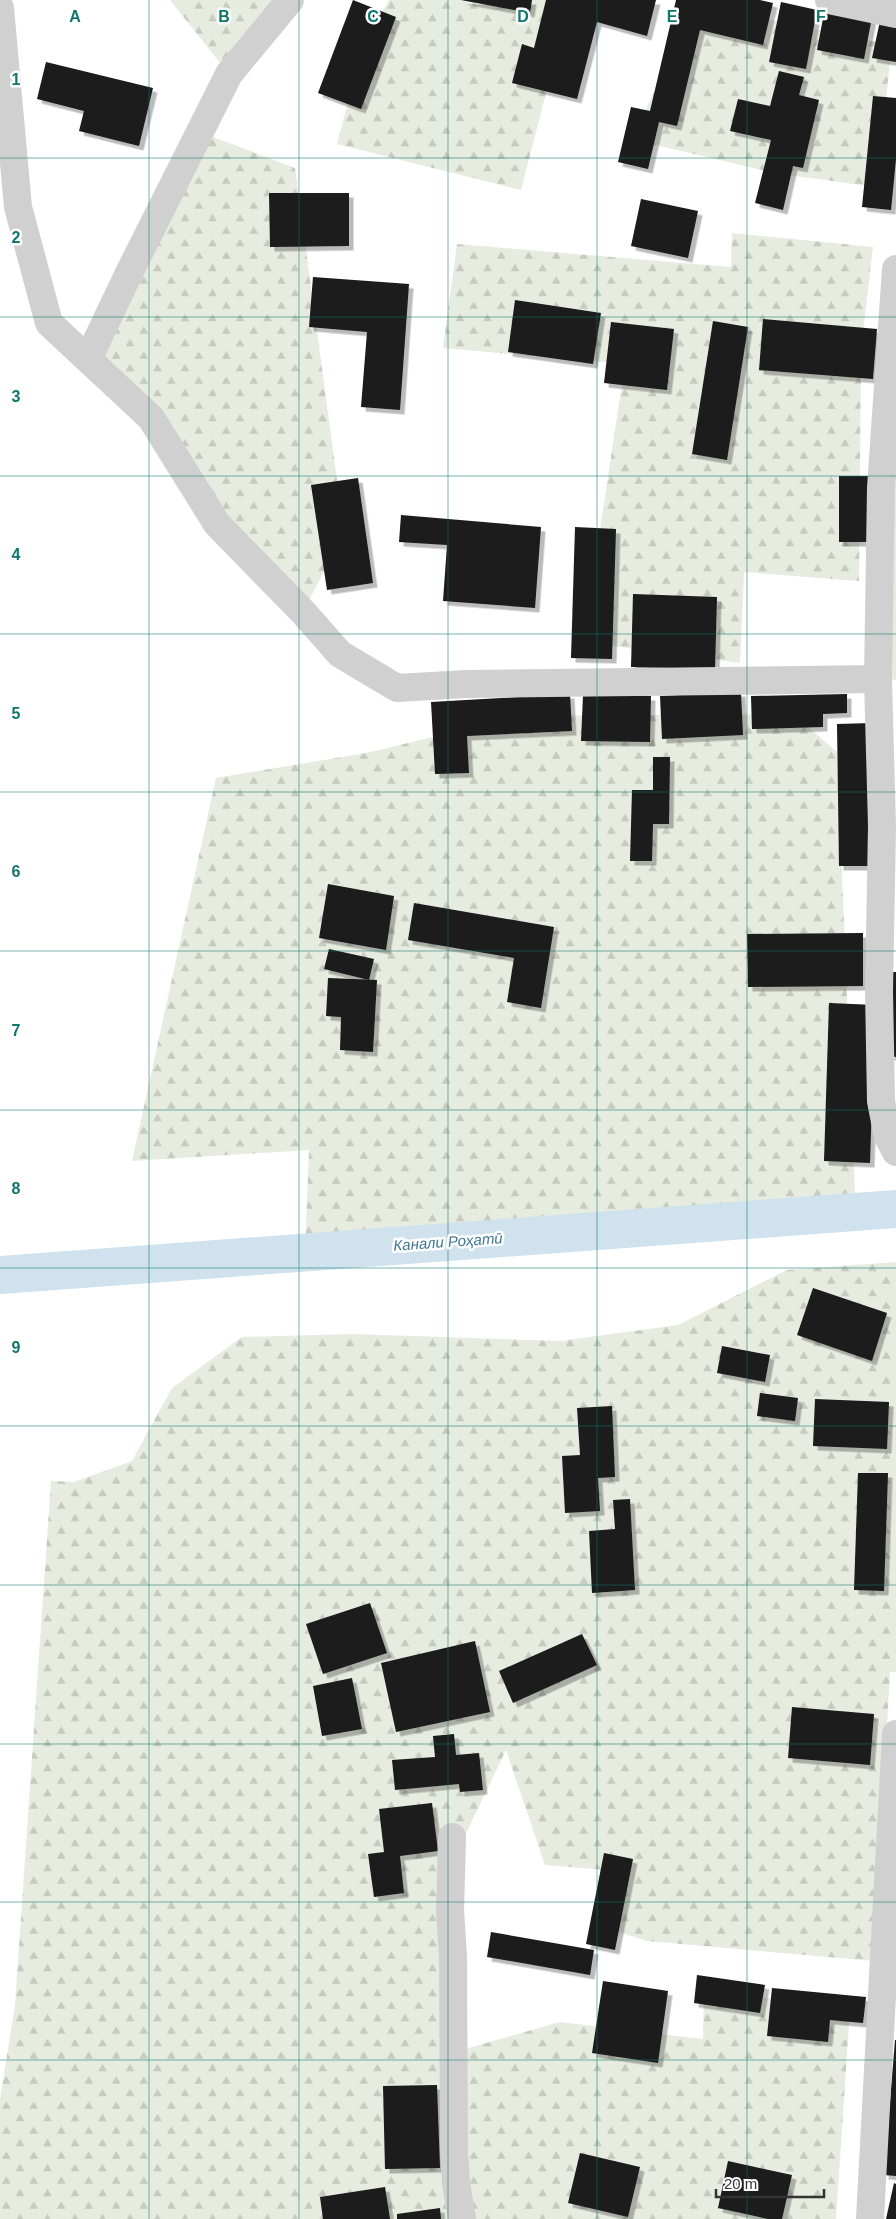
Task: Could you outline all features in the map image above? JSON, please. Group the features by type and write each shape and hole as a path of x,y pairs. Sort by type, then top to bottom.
{"street":[{"path":"88,359 229,74 290,0"},
{"path":"828,0 896,14"},
{"path":"0,8 18,207 50,323 150,418 217,524 303,612 340,654 397,688 466,684 878,679"},
{"path":"896,275 881,488 878,679 882,826 878,991 881,1101 888,1136 896,1152"},
{"path":"870,2219 896,1734"},
{"path":"452,1837 450,1910 453,1956 454,2154 456,2183 462,2219"}],"green space":[{"path":"170,0 290,0 229,74"},
{"path":"389,0 570,0 521,190 337,144 364,43"},
{"path":"697,5 892,45 876,187 774,173 631,139"},
{"path":"200,132 295,168 344,532 303,612 88,359"},
{"path":"732,233 873,247 861,349 859,581 744,572 740,663 583,642 625,364 443,348 457,244 731,267"},
{"path":"896,352 896,680 884,678"},
{"path":"793,714 837,752 855,1193 305,1254 309,1150 132,1161 216,778 366,753 522,716"},
{"path":"896,1262 896,1672 890,1672 874,1961 647,1941 603,1927 608,1870 545,1865 506,1750 458,1850 465,2049 560,2022 703,2039 704,1990 850,2008 836,2219 0,2219 0,2099 15,2005 51,1481 74,1482 132,1461 172,1388 242,1337 352,1334 560,1341 678,1325 787,1270"}],"building":[{"path":"353,0 396,17 361,109 318,93"},
{"path":"461,0 532,0 530,13"},
{"path":"546,0 656,0 647,36 597,22 577,99 512,83 522,44 534,48"},
{"path":"676,0 760,0 773,3 763,45 700,30 677,126 659,122 648,169 618,162 631,107 650,111"},
{"path":"781,2 817,10 806,69 769,62"},
{"path":"825,8 872,17 864,59 817,50"},
{"path":"880,21 896,24 896,62 872,58"},
{"path":"46,62 153,88 139,146 79,131 84,111 37,99"},
{"path":"779,71 804,77 799,95 819,100 803,168 793,166 783,210 755,203 771,140 730,131 738,99 770,106"},
{"path":"873,96 896,98 896,159 891,210 862,207"},
{"path":"269,193 349,193 349,246 270,247"},
{"path":"641,199 698,211 688,258 631,246"},
{"path":"313,277 409,284 400,410 361,407 367,332 309,327"},
{"path":"515,300 601,313 593,364 508,352"},
{"path":"763,319 877,329 873,379 759,370"},
{"path":"713,321 748,327 727,460 692,454"},
{"path":"611,322 674,329 667,390 604,383"},
{"path":"839,476 868,476 868,542 839,542"},
{"path":"358,478 373,583 327,590 311,485"},
{"path":"401,515 541,527 535,608 443,601 447,545 399,542"},
{"path":"575,527 616,529 612,659 571,658"},
{"path":"633,594 717,597 715,669 631,667"},
{"path":"741,692 743,735 662,739 660,696"},
{"path":"570,694 572,731 467,736 469,773 435,774 431,702"},
{"path":"847,694 847,713 823,714 823,727 752,729 751,696"},
{"path":"583,695 651,696 650,742 581,741"},
{"path":"872,723 875,866 839,866 837,724"},
{"path":"653,757 670,757 669,824 653,824 652,861 630,861 632,790 653,790"},
{"path":"328,884 394,896 386,950 319,938"},
{"path":"414,903 554,927 541,1008 507,1002 514,958 408,940"},
{"path":"863,933 863,986 748,987 747,934"},
{"path":"329,949 374,959 369,980 324,969"},
{"path":"890,972 896,972 896,1057 890,1056"},
{"path":"328,978 377,980 373,1052 340,1050 341,1017 326,1016"},
{"path":"829,1003 875,1005 870,1163 824,1161"},
{"path":"813,1288 887,1313 872,1361 797,1335"},
{"path":"722,1346 770,1355 765,1382 717,1373"},
{"path":"760,1393 798,1398 795,1421 757,1416"},
{"path":"815,1399 889,1402 887,1449 813,1446"},
{"path":"612,1406 615,1477 598,1478 600,1511 565,1513 562,1456 580,1455 577,1408"},
{"path":"858,1473 888,1473 884,1591 854,1590"},
{"path":"630,1499 635,1590 592,1593 589,1531 615,1529 613,1500"},
{"path":"370,1603 387,1653 323,1674 306,1624"},
{"path":"582,1634 597,1665 513,1703 499,1671"},
{"path":"475,1641 490,1712 396,1732 381,1663"},
{"path":"352,1678 362,1729 322,1736 313,1686"},
{"path":"792,1707 874,1714 870,1765 788,1758"},
{"path":"454,1734 456,1755 479,1753 483,1790 460,1792 459,1784 395,1790 392,1760 435,1757 433,1736"},
{"path":"432,1803 438,1851 400,1856 404,1893 374,1897 368,1854 384,1852 379,1809"},
{"path":"604,1853 633,1859 615,1950 586,1944"},
{"path":"491,1932 594,1950 590,1975 487,1957"},
{"path":"697,1975 765,1985 760,2013 694,2003"},
{"path":"603,1981 668,1991 658,2063 592,2053"},
{"path":"772,1988 866,1997 863,2023 830,2020 828,2042 767,2036"},
{"path":"896,2040 896,2176 884,2175"},
{"path":"437,2085 440,2168 385,2169 383,2086"},
{"path":"580,2153 640,2167 628,2217 568,2203"},
{"path":"728,2161 792,2175 782,2219 768,2219 718,2208"},
{"path":"894,2183 896,2184 896,2219 886,2219"},
{"path":"385,2187 390,2219 323,2219 320,2197"},
{"path":"440,2208 441,2219 397,2219 397,2214"}],"waterway":[{"name":"Канали Роҳатӣ","path":"0,1275 896,1209"}]}
